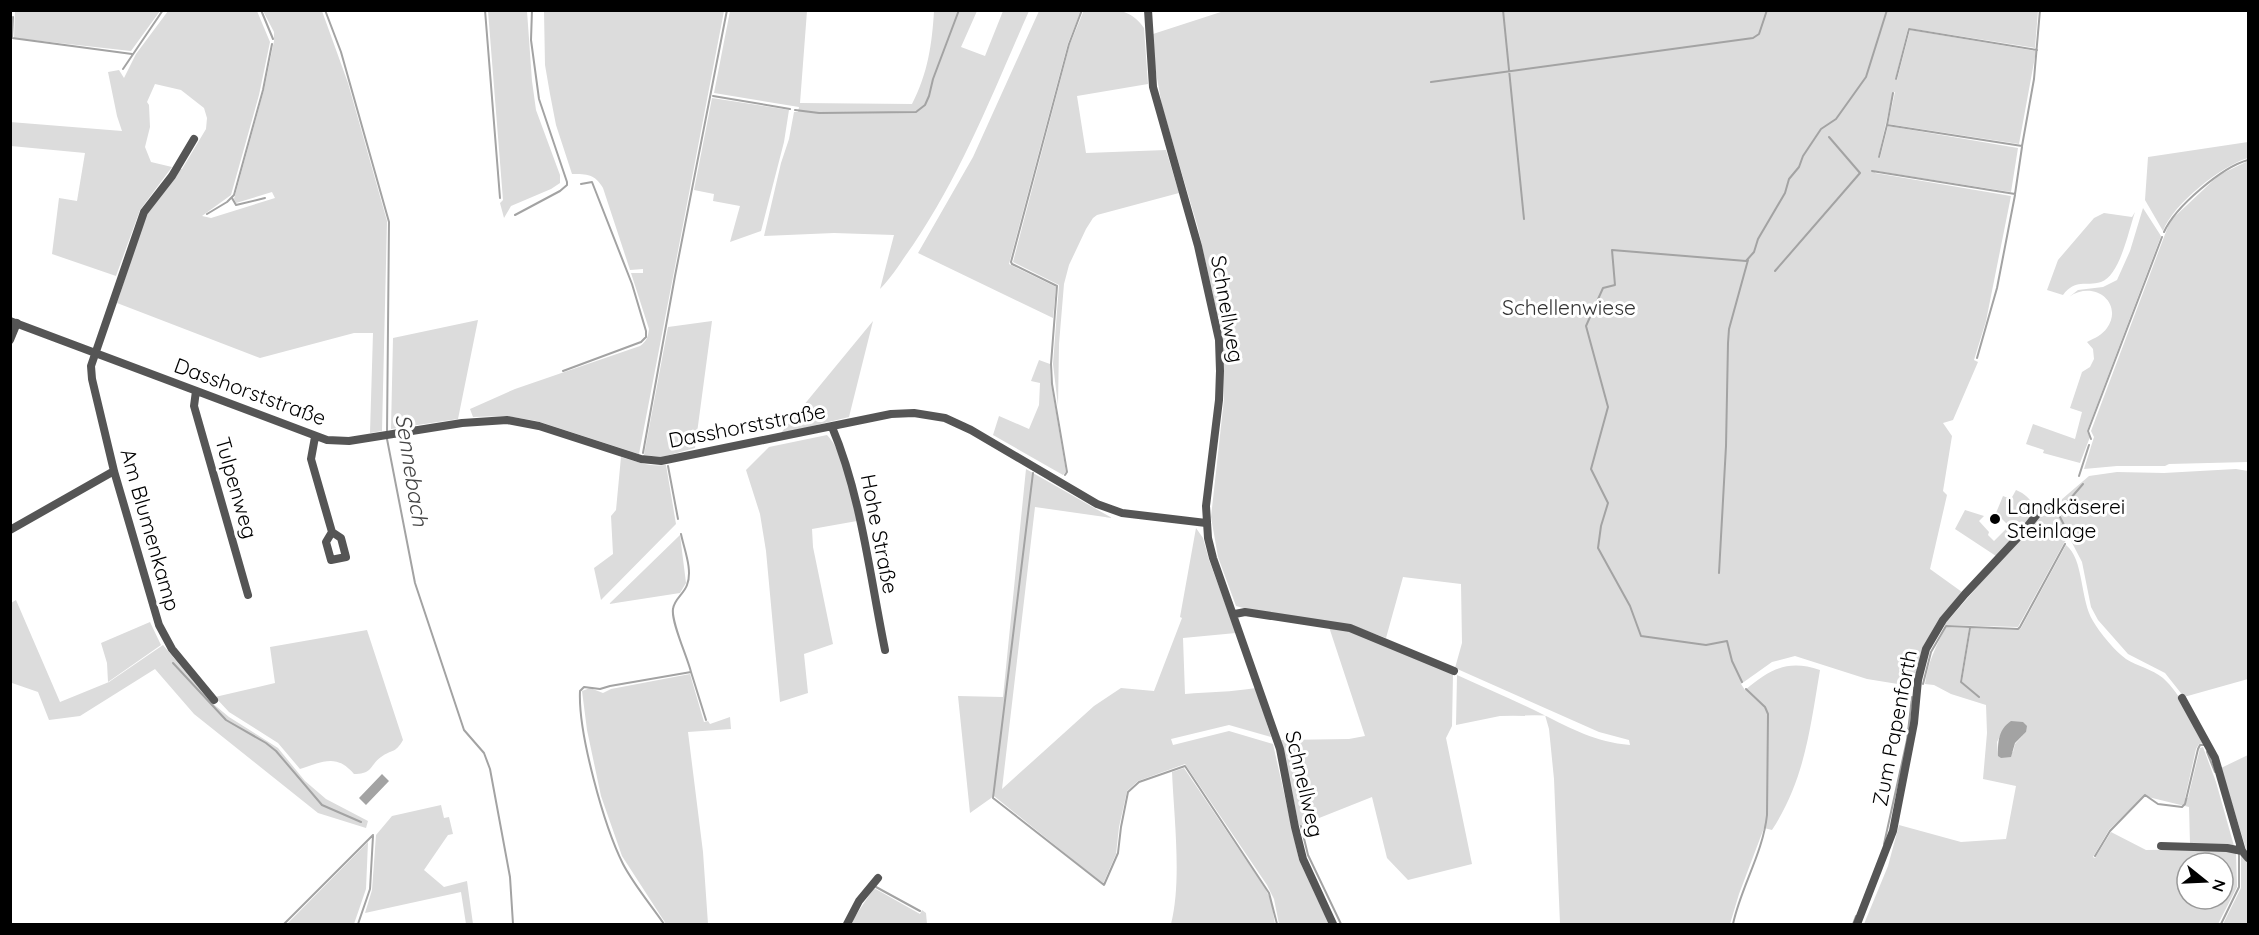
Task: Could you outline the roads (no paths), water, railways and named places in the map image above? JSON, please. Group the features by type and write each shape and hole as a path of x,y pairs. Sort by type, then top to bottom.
{"street":[{"name":"Schnellweg","path":"1148,10 1153,87 1198,246 1219,340 1221,371 1219,400 1206,506 1206,523 1213,558 1280,749 1303,859 1333,924"},
{"name":"Am Blumenkamp","path":"194,139 172,176 144,212 91,366 92,379 114,471 159,625 172,649 214,700"},
{"name":"Dasshorststraße","path":"14,322 315,437 338,441 462,423 507,420 539,426 641,459 661,461 891,414 914,413 945,418 971,430 1097,504 1122,513 1206,523"},
{"path":"10,340 14,322"},
{"name":"Tulpenweg","path":"196,391 194,406 249,595"},
{"name":"Hohe Straße","path":"832,427 845,457 853,485 885,650"},
{"path":"315,437 311,459 332,532"},
{"path":"10,530 114,471"},
{"name":"Zum Papenforth","path":"1857,924 1893,831 1912,733 1916,689 1926,649 1943,620 1965,594 2038,513 2049,505"},
{"path":"1234,614 1245,612 1350,628 1454,671"},
{"path":"2182,698 2215,758 2242,851 2248,858"},
{"path":"2161,846 2227,848 2242,851"},
{"path":"847,924 859,901 878,878"}],"waterway":[{"path":"123,69 163,10"},
{"path":"261,10 273,39"},
{"name":"Sennebach","path":"325,10 341,52 389,222 387,433"},
{"path":"485,10 500,198"},
{"path":"515,215 567,185 539,99 531,40 532,10"},
{"path":"643,453 727,10"},
{"path":"795,110 819,113 916,112 925,105 929,96 933,79 959,10"},
{"path":"1065,475 1067,472 1052,384 1051,364 1057,286 1011,262 1069,44 1082,10"},
{"path":"1503,10 1524,219"},
{"path":"1431,82 1753,38 1759,34 1767,10"},
{"path":"1742,682 1732,661 1727,641 1706,645 1641,636 1630,606 1598,548 1601,526 1608,503 1591,469 1608,407 1586,326 1603,288 1615,285 1612,250 1746,261 1754,252 1758,239 1785,193 1789,179 1799,167 1803,156 1821,129 1836,119 1866,77 1887,10"},
{"path":"1879,157 1887,125 2022,146 2034,79 2040,10"},
{"path":"13,17 12,38 132,54"},
{"path":"1896,79 1909,29 2037,50"},
{"path":"207,214 234,195 263,90 272,44"},
{"path":"1887,125 1893,93"},
{"path":"713,96 790,109"},
{"path":"1775,271 1860,173 1829,137"},
{"path":"1872,171 2015,194 2022,147"},
{"path":"2164,232 2178,211 2200,189 2225,171 2248,160"},
{"path":"563,371 641,342 646,337 632,284 592,182 581,184"},
{"path":"1977,358 1997,288 2015,195"},
{"path":"232,198 236,205 265,198"},
{"path":"2091,439 2088,431 2162,237"},
{"path":"1719,573 1729,329 1748,260"},
{"name":"Sennebach","path":"387,439 415,583 464,730 484,753 490,769 510,877 513,924"},
{"path":"2079,476 2089,445"},
{"path":"668,466 678,519"},
{"path":"1033,473 993,798 1104,885 1118,853 1128,792 1139,782 1185,766 1269,893 1277,924"},
{"path":"2064,506 2083,484"},
{"path":"2058,513 2069,535"},
{"path":"664,924 627,872 608,827 583,730 580,691 584,687 600,689 691,672 673,615 674,605 686,588 689,579 689,566 681,534"},
{"path":"1923,684 1931,652 1946,626 2018,629 2065,544"},
{"path":"1970,628 1961,682 1979,697"},
{"path":"173,663 226,720 276,751 322,805 361,822"},
{"path":"691,672 706,720"},
{"path":"1733,924 1757,856 1767,815 1768,714 1765,707 1746,689"},
{"path":"1884,844 1907,740 1912,697"},
{"path":"2095,856 2110,831 2145,795 2158,804 2182,807 2185,804 2198,749 2200,745 2206,745"},
{"path":"2207,752 2215,772"},
{"path":"1301,826 1308,855 1341,924"},
{"path":"284,924 373,835"},
{"path":"358,924 370,889 373,836"},
{"path":"2221,924 2239,887 2239,854"},
{"path":"876,887 920,911"},
{"path":"1853,924 1856,916"}],"place":[{"name":"Landkäserei Steinlage","path":"1995,519"}],"park label":[{"name":"Schellenwiese","path":"1569,308"}]}
